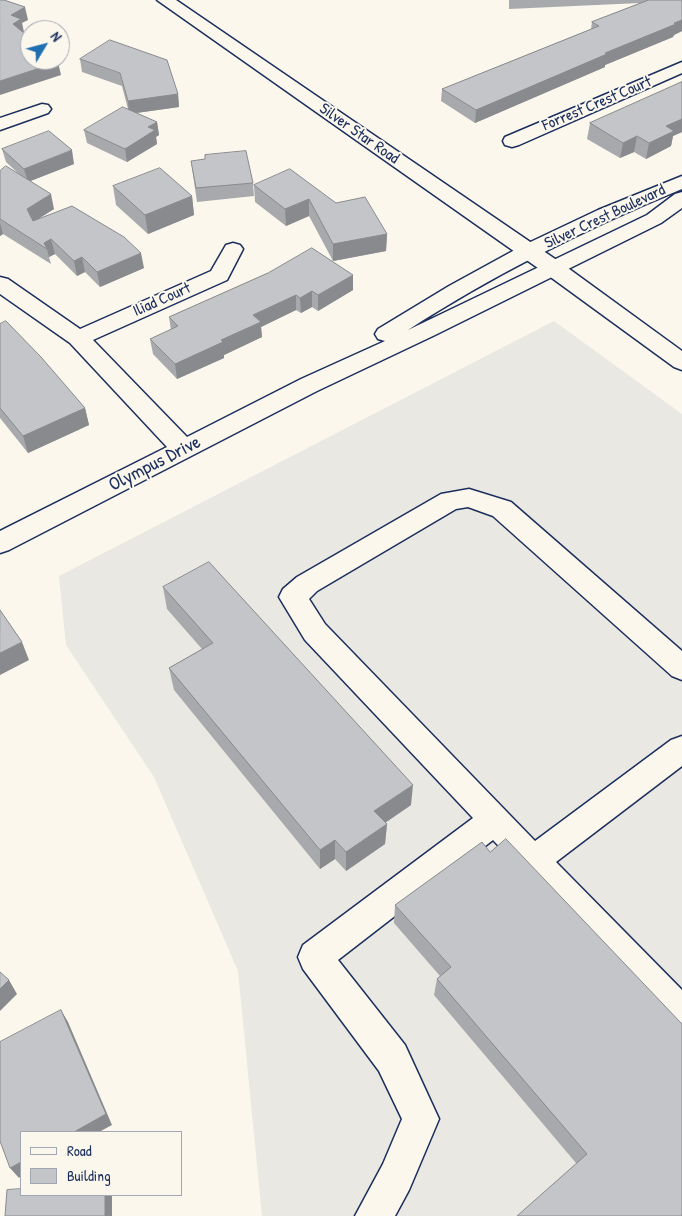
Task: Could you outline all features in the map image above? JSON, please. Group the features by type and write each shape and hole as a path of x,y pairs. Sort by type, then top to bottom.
{"street":[{"name":"Silver Star Road","path":"165,0 553,268 682,362"},
{"name":"Forrest Crest Court","path":"512,141 682,67"},
{"path":"0,124 42,109"},
{"name":"Silver Crest Boulevard","path":"529,252 625,204 682,182"},
{"name":"Silver Crest Boulevard","path":"553,268 654,219 682,198"},
{"name":"Iliad Court","path":"78,338 219,275 233,249"},
{"name":"Olympus Drive","path":"309,386 430,305 529,252"},
{"name":"Silver Star Road","path":"553,268 682,341"},
{"name":"Olympus Drive","path":"0,543 309,386 553,268"},
{"path":"0,284 78,338 184,450"},
{"path":"682,668 502,509 469,498 450,501 307,584 293,597 315,632 682,1015"},
{"path":"533,861 682,749"},
{"path":"374,1216 396,1177 421,1119 392,1058 315,957 495,820"}],"shaded area":[{"path":"554,321 682,414 682,1216 262,1216 238,971 154,777 66,645 59,576"}],"building":[{"path":"0,0 4,0 25,7 11,15 21,19 13,24 20,30 20,70 34,70 0,81"},
{"path":"649,0 682,0 682,20 476,110 442,89 599,26 592,22"},
{"path":"110,40 167,60 178,94 128,101 120,73 80,59"},
{"path":"682,82 682,119 666,126 674,131 649,143 637,136 623,143 590,123"},
{"path":"123,107 157,122 148,127 155,130 125,149 84,130"},
{"path":"49,131 72,150 24,169 2,149"},
{"path":"246,151 253,183 196,188 191,161 205,159 205,155"},
{"path":"6,166 51,194 27,209 33,221 72,206 124,237 141,253 97,272 82,257 74,261 51,239 44,243 47,249 0,219 0,171"},
{"path":"160,168 192,196 145,215 113,186"},
{"path":"290,169 336,203 365,197 387,234 333,244 309,199 285,209 254,185"},
{"path":"312,248 353,275 318,295 312,291 300,298 296,295 253,315 261,322 175,364 150,339 178,326 169,317 268,273"},
{"path":"6,321 41,357 85,408 23,436 0,408 0,324"},
{"path":"209,562 413,785 374,811 387,824 346,852 335,840 320,850 169,668 213,643 163,587"},
{"path":"0,610 22,642 0,653"},
{"path":"506,839 682,1024 682,1216 517,1216 587,1154 437,979 451,967 395,905 482,842 490,852"},
{"path":"0,972 9,980 0,989"},
{"path":"61,1010 106,1114 76,1131 20,1131 20,1163 10,1168 0,1141 0,1042"},
{"path":"20,1189 20,1196 105,1196 105,1216 5,1216 7,1190"}]}
